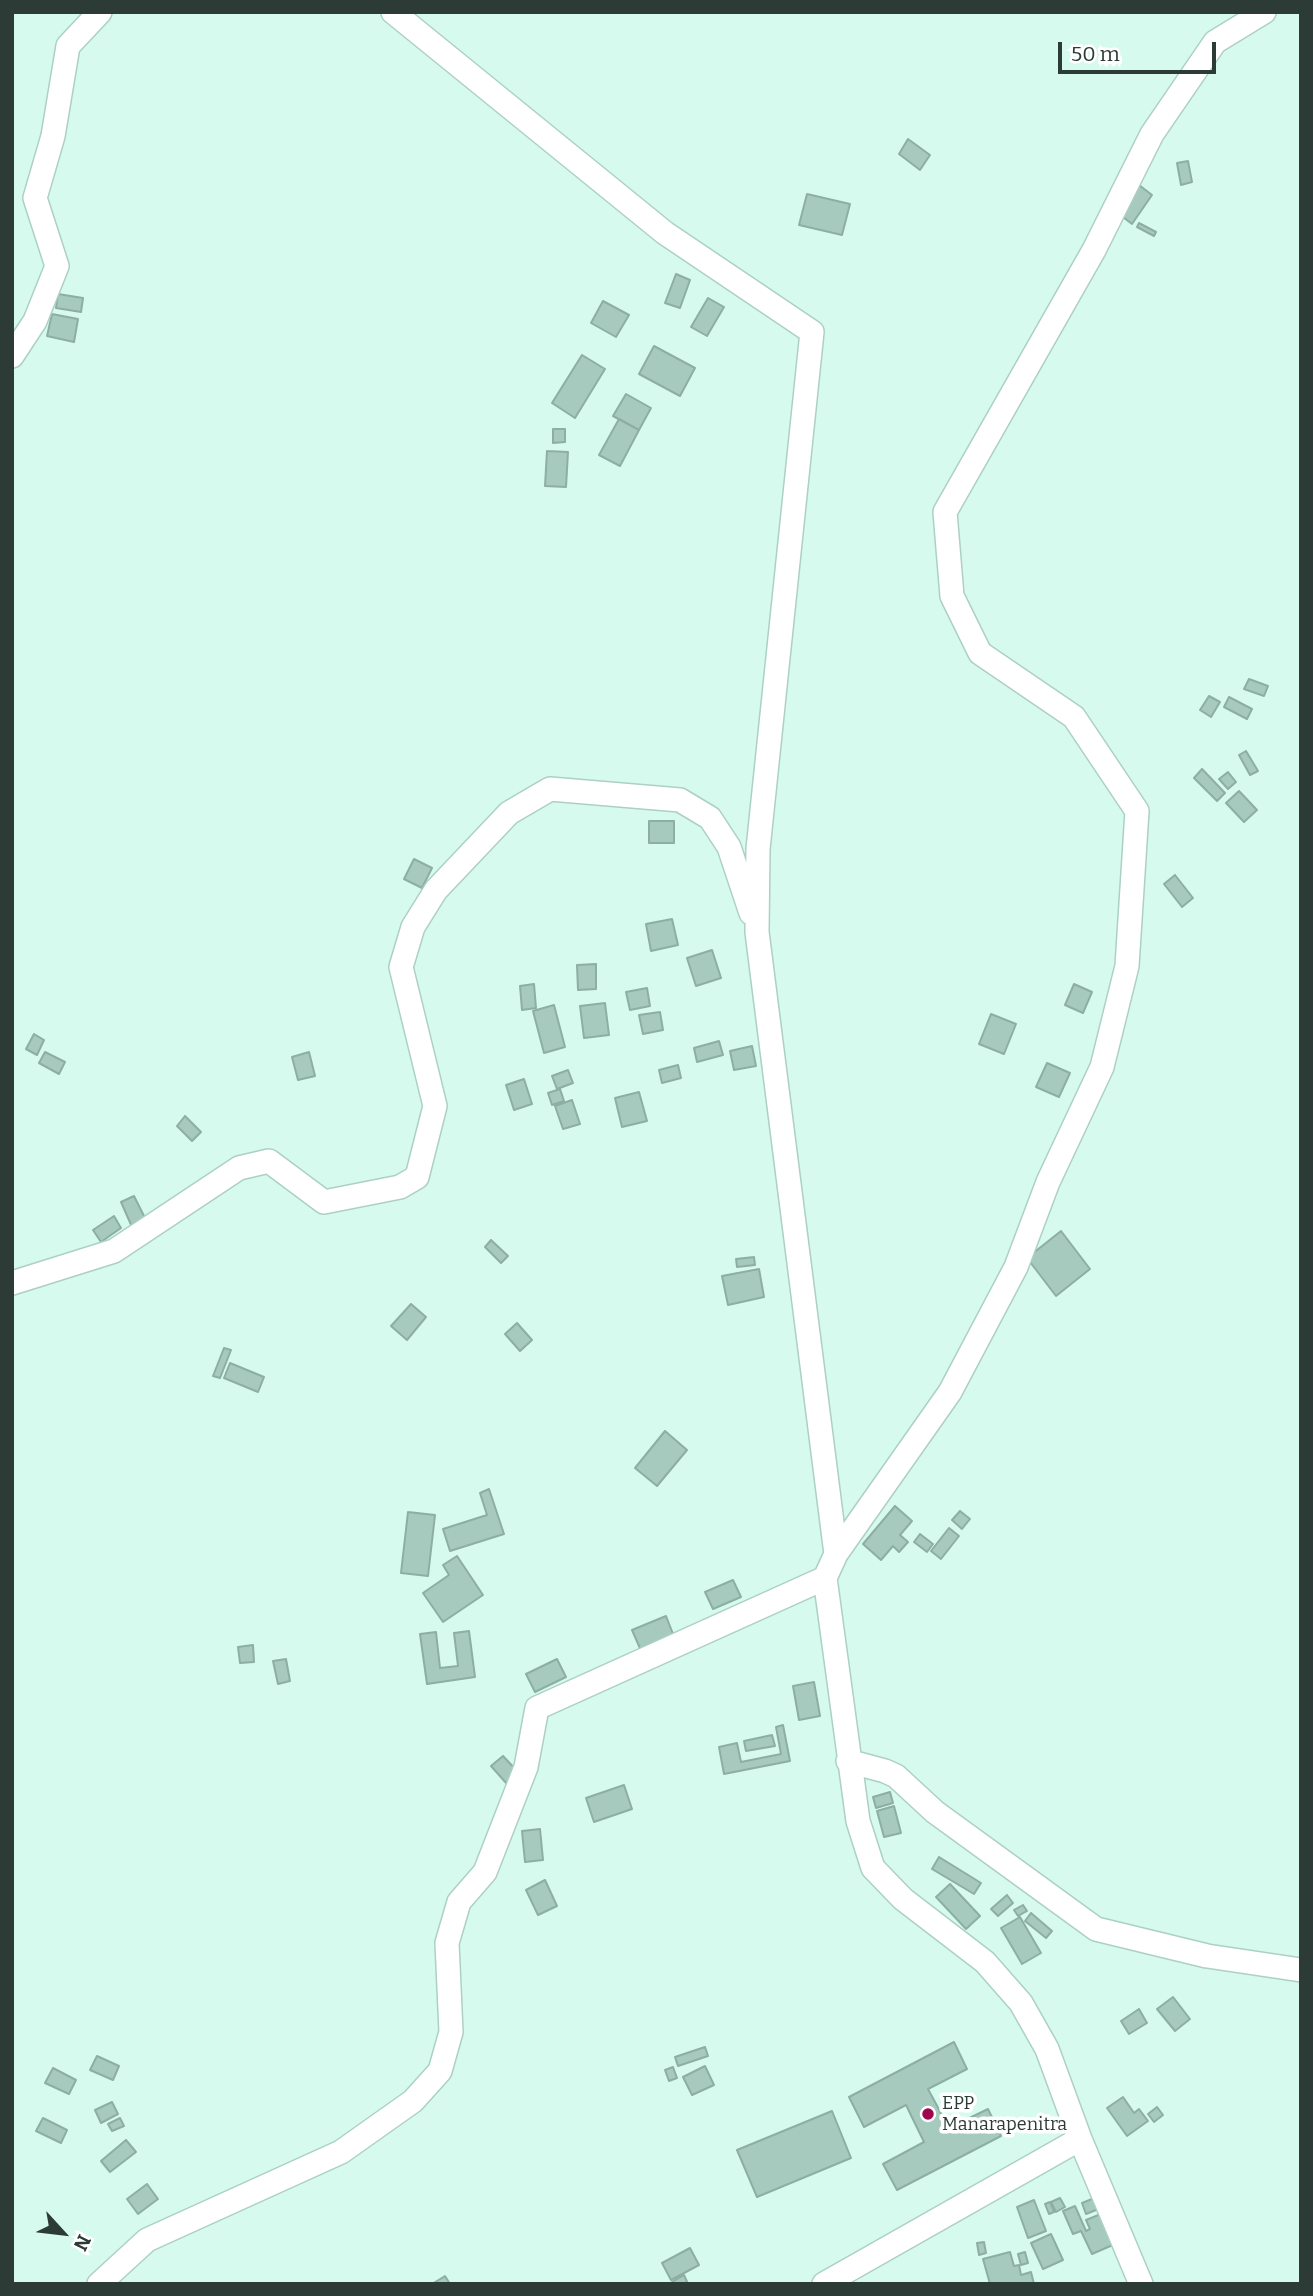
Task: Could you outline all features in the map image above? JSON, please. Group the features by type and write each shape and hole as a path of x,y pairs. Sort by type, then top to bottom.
{"street":[{"path":"12,356 35,321 57,266 35,198 53,136 68,46 100,12"},
{"path":"393,12 665,233 812,332 758,849 757,932 836,1554"},
{"path":"1140,2284 1046,2049 1021,2003 985,1962 903,1899 873,1868 858,1821 848,1761 825,1578 836,1554 950,1392 1016,1267 1048,1182 1102,1068 1127,966 1137,811 1073,717 980,653 952,596 945,512 1094,250 1152,134 1215,42 1264,12"},
{"path":"12,1283 114,1251 239,1168 269,1161 324,1202 400,1187 417,1177 435,1106 401,967 413,927 436,890 509,813 550,789 680,800 710,818 729,846 757,932"},
{"path":"99,2284 147,2240 341,2152 413,2101 440,2071 451,2032 447,1943 458,1902 485,1872 526,1767 537,1708 825,1578"},
{"path":"848,1761 896,1776 934,1812 1096,1929 1207,1956 1301,1970"},
{"path":"835,2281 1080,2139"}],"building":[{"path":"908,139 930,155 920,170 899,154"},
{"path":"1188,161 1192,182 1181,185 1177,163"},
{"path":"1139,185 1152,195 1132,224 1119,214"},
{"path":"807,194 850,204 842,235 799,225"},
{"path":"1139,223 1156,232 1154,236 1137,227"},
{"path":"676,274 690,280 680,308 665,303"},
{"path":"58,294 83,298 81,312 56,308"},
{"path":"708,298 724,307 707,336 691,327"},
{"path":"603,301 629,315 616,337 591,323"},
{"path":"52,314 78,319 74,342 47,336"},
{"path":"654,346 695,368 680,396 639,374"},
{"path":"582,355 605,369 575,418 552,403"},
{"path":"626,394 651,408 639,430 613,416"},
{"path":"619,419 639,430 620,466 599,455"},
{"path":"553,429 565,429 565,442 553,443"},
{"path":"547,451 568,452 566,487 545,486"},
{"path":"1249,679 1268,686 1264,696 1244,689"},
{"path":"1209,696 1220,702 1211,717 1200,710"},
{"path":"1229,697 1252,709 1247,719 1224,707"},
{"path":"1246,751 1258,771 1250,775 1239,755"},
{"path":"1202,769 1225,793 1217,801 1194,778"},
{"path":"1228,772 1236,782 1228,789 1219,779"},
{"path":"1239,791 1257,810 1244,822 1226,803"},
{"path":"649,821 674,821 674,843 649,843"},
{"path":"414,859 432,868 422,888 404,879"},
{"path":"1175,875 1193,898 1182,907 1164,884"},
{"path":"672,919 678,945 651,951 646,924"},
{"path":"712,950 721,978 696,986 687,958"},
{"path":"596,964 596,989 578,990 577,965"},
{"path":"534,984 536,1008 522,1010 520,986"},
{"path":"1074,984 1092,992 1083,1013 1065,1005"},
{"path":"647,988 650,1006 630,1010 626,992"},
{"path":"605,1003 609,1035 584,1038 580,1006"},
{"path":"554,1005 565,1047 544,1053 533,1011"},
{"path":"660,1012 663,1030 643,1034 639,1015"},
{"path":"991,1014 1016,1024 1004,1054 979,1044"},
{"path":"34,1034 44,1040 37,1055 26,1049"},
{"path":"719,1041 723,1055 697,1062 694,1048"},
{"path":"752,1046 756,1066 734,1070 730,1051"},
{"path":"45,1052 65,1062 59,1074 39,1063"},
{"path":"309,1052 315,1076 298,1080 292,1057"},
{"path":"1047,1063 1070,1073 1059,1097 1036,1087"},
{"path":"678,1065 681,1078 662,1083 659,1070"},
{"path":"568,1070 573,1083 557,1089 552,1076"},
{"path":"524,1079 532,1104 514,1110 506,1085"},
{"path":"560,1089 564,1101 552,1105 548,1093"},
{"path":"639,1092 647,1121 622,1127 615,1098"},
{"path":"572,1100 580,1124 563,1129 555,1106"},
{"path":"185,1116 201,1132 192,1141 177,1126"},
{"path":"134,1196 146,1220 132,1227 121,1202"},
{"path":"114,1216 121,1228 101,1242 93,1230"},
{"path":"1061,1231 1090,1269 1056,1296 1027,1258"},
{"path":"491,1240 508,1256 501,1263 485,1247"},
{"path":"754,1257 755,1265 737,1267 736,1259"},
{"path":"759,1269 764,1297 728,1305 722,1276"},
{"path":"411,1304 426,1317 407,1340 391,1326"},
{"path":"517,1323 532,1340 520,1351 505,1334"},
{"path":"224,1348 231,1350 220,1378 213,1376"},
{"path":"230,1363 264,1377 258,1392 224,1378"},
{"path":"665,1431 687,1450 657,1486 635,1468"},
{"path":"489,1489 504,1534 450,1551 443,1529 487,1515 480,1493"},
{"path":"895,1506 912,1521 900,1535 908,1542 899,1552 893,1546 881,1560 863,1544"},
{"path":"960,1511 970,1519 962,1529 952,1520"},
{"path":"408,1512 435,1515 428,1576 401,1573"},
{"path":"949,1528 959,1536 941,1559 931,1551"},
{"path":"920,1534 933,1544 927,1552 914,1542"},
{"path":"457,1556 483,1595 443,1622 423,1593 449,1575 443,1565"},
{"path":"733,1580 741,1597 713,1609 705,1592"},
{"path":"666,1616 675,1639 642,1653 632,1630"},
{"path":"469,1631 475,1677 427,1684 420,1634 436,1632 440,1668 458,1666 454,1633"},
{"path":"253,1645 254,1662 240,1663 238,1647"},
{"path":"286,1659 290,1681 278,1684 273,1661"},
{"path":"557,1659 566,1677 535,1692 526,1674"},
{"path":"814,1682 820,1716 799,1720 793,1686"},
{"path":"783,1725 790,1761 724,1774 719,1747 737,1743 741,1762 781,1754 776,1727"},
{"path":"772,1735 775,1746 746,1751 744,1741"},
{"path":"503,1756 519,1773 507,1784 491,1766"},
{"path":"624,1785 632,1809 594,1822 586,1798"},
{"path":"890,1792 893,1803 876,1808 873,1797"},
{"path":"894,1806 901,1833 884,1837 877,1811"},
{"path":"540,1829 543,1860 525,1862 522,1831"},
{"path":"939,1857 981,1883 974,1894 932,1869"},
{"path":"545,1880 557,1906 538,1915 526,1890"},
{"path":"950,1884 980,1916 966,1929 936,1897"},
{"path":"1007,1895 1013,1903 998,1916 991,1909"},
{"path":"1023,1905 1027,1911 1018,1916 1014,1910"},
{"path":"1031,1913 1052,1931 1046,1938 1025,1921"},
{"path":"1020,1917 1041,1953 1022,1964 1001,1928"},
{"path":"1173,1997 1190,2019 1175,2031 1157,2009"},
{"path":"1139,2009 1147,2023 1129,2034 1121,2021"},
{"path":"954,2042 967,2069 928,2089 949,2128 988,2109 1001,2136 897,2190 883,2164 924,2142 906,2105 864,2127 849,2097"},
{"path":"705,2047 708,2056 678,2066 675,2057"},
{"path":"97,2056 119,2066 113,2080 90,2070"},
{"path":"705,2066 714,2085 692,2095 683,2077"},
{"path":"673,2067 677,2078 669,2081 665,2070"},
{"path":"53,2068 76,2080 69,2094 45,2083"},
{"path":"1123,2097 1134,2113 1139,2109 1148,2121 1127,2136 1107,2108"},
{"path":"112,2102 118,2114 101,2123 95,2110"},
{"path":"1157,2107 1163,2115 1154,2122 1148,2114"},
{"path":"832,2111 851,2158 757,2197 737,2150"},
{"path":"43,2118 67,2130 61,2143 36,2131"},
{"path":"120,2118 124,2126 112,2131 108,2124"},
{"path":"126,2140 136,2152 110,2172 101,2161"},
{"path":"147,2184 158,2199 138,2214 127,2199"},
{"path":"1097,2197 1101,2208 1086,2214 1082,2203"},
{"path":"1060,2198 1065,2207 1056,2212 1051,2202"},
{"path":"1034,2200 1046,2231 1028,2238 1017,2207"},
{"path":"1050,2202 1054,2212 1049,2214 1045,2204"},
{"path":"1075,2206 1086,2231 1090,2229 1086,2220 1101,2214 1115,2244 1092,2254 1081,2231 1073,2234 1063,2211"},
{"path":"1051,2234 1063,2260 1043,2269 1031,2243"},
{"path":"984,2242 986,2253 979,2255 977,2243"},
{"path":"690,2248 699,2265 671,2280 662,2263"},
{"path":"1010,2252 1014,2266 1019,2265 1021,2275 1031,2272 1034,2284 990,2284 983,2259"},
{"path":"1025,2252 1028,2263 1021,2265 1018,2254"},
{"path":"684,2275 688,2284 673,2284 672,2282"},
{"path":"445,2276 450,2284 432,2284"}],"place":[{"name":"EPP Manarapenitra","path":"928,2114"}]}
